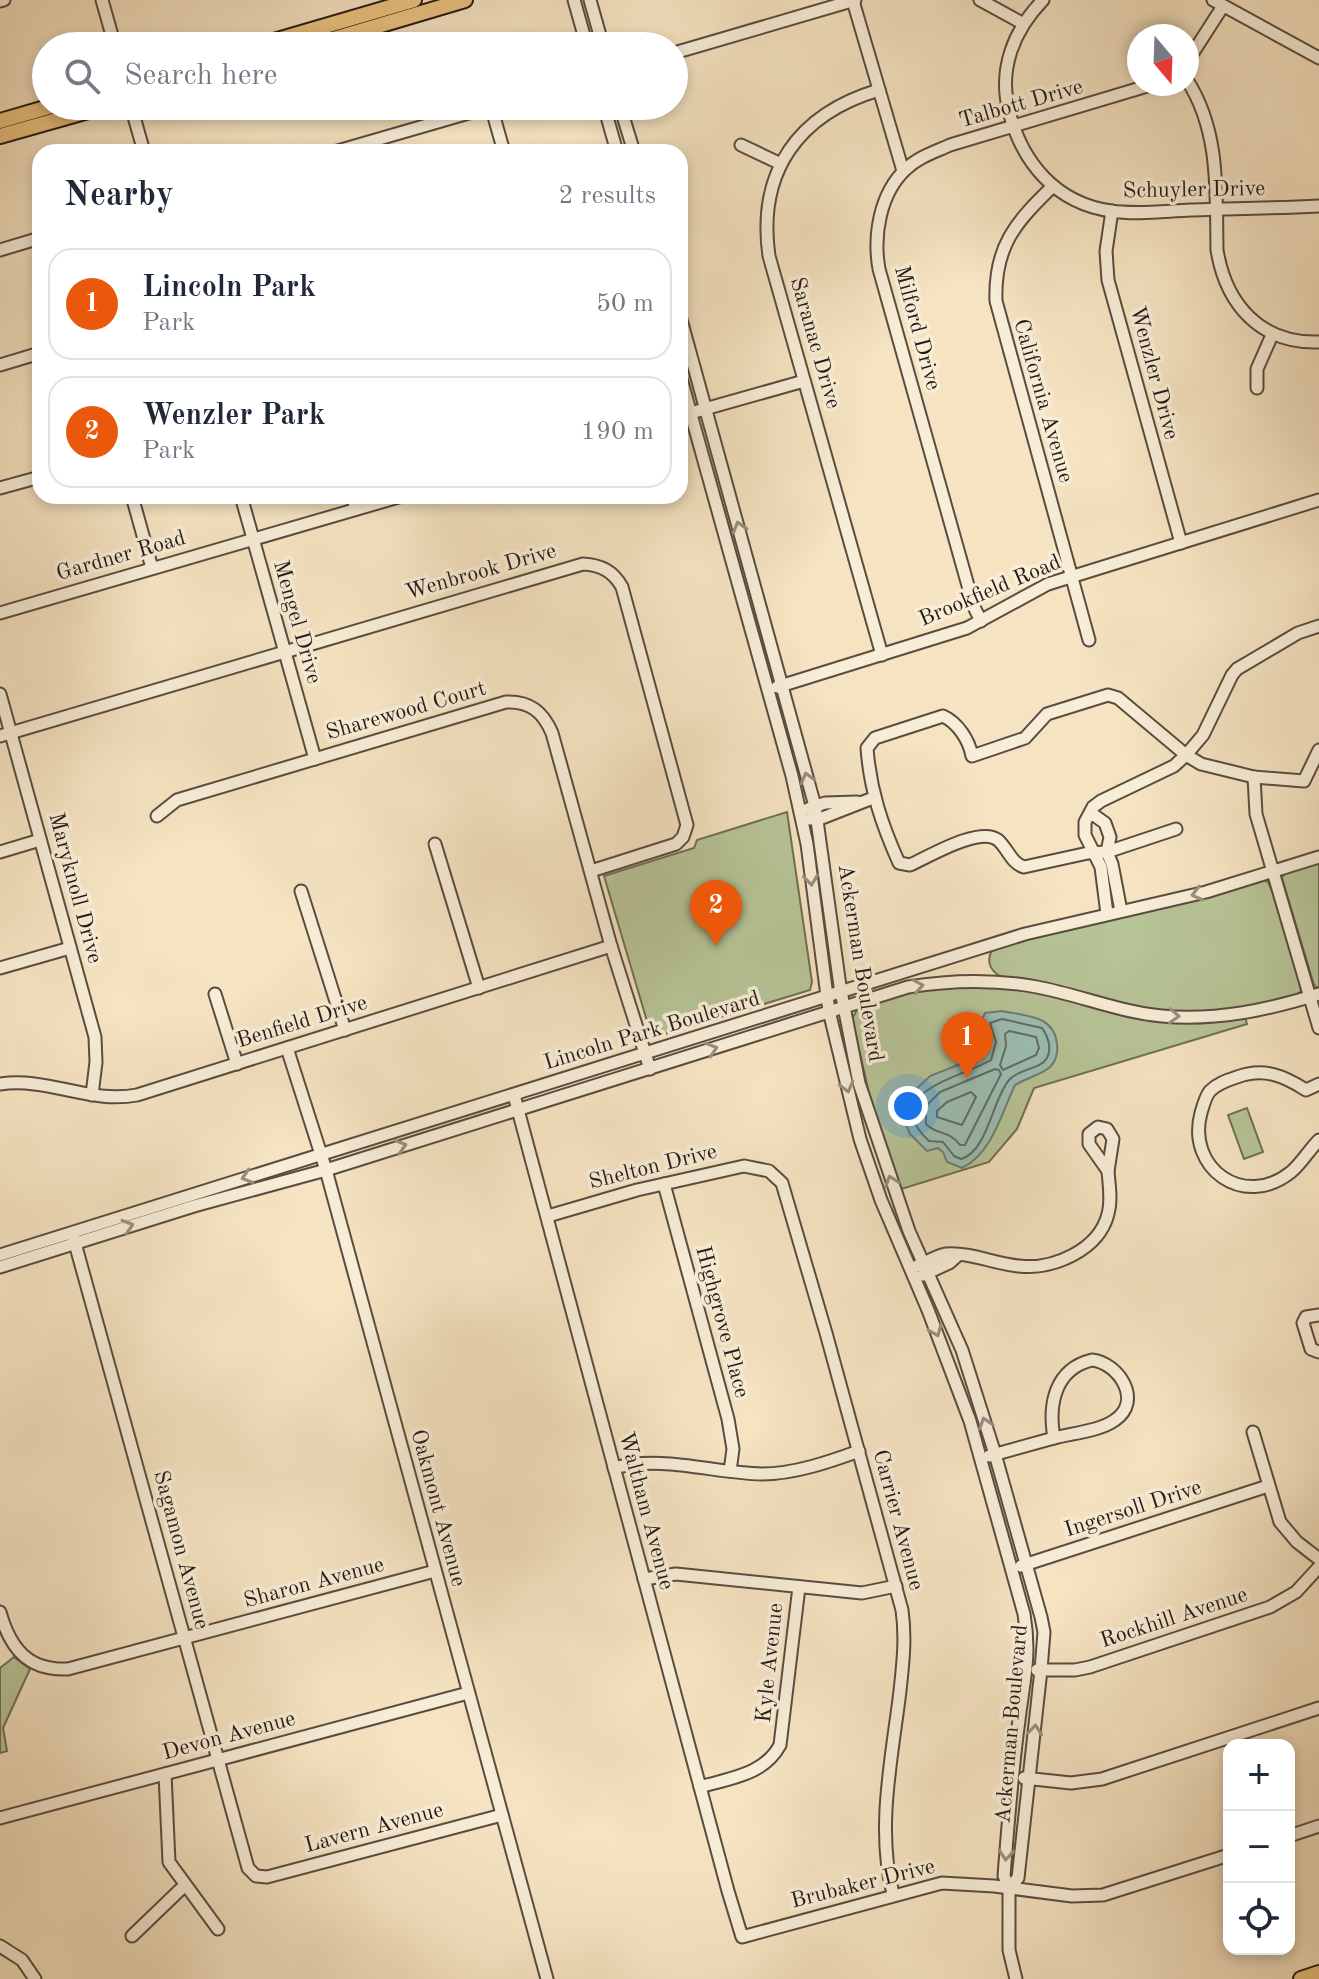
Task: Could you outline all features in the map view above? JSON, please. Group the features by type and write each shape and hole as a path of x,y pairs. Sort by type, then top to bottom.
{"main road":[{"path":"305,32 414,0"},
{"path":"357,32 465,0"},
{"path":"0,121 32,112"},
{"path":"0,136 57,120"},
{"path":"1301,1979 1319,1973"}],"street":[{"path":"102,0 111,32"},
{"path":"574,0 583,32"},
{"path":"590,0 599,32"},
{"path":"688,49 854,0 903,171"},
{"path":"980,0 1022,23 1043,0"},
{"path":"1199,47 1218,3 1319,58"},
{"name":"Schuyler Drive","path":"1022,23 1009,57 1007,105 1013,127 1031,163 1053,186 1083,204 1112,211 1319,206"},
{"name":"Saranac Drive","path":"879,90 846,101 816,119 797,140 781,164 769,199 767,237 769,256 882,655"},
{"name":"Talbott Drive","path":"903,171 925,156 950,145 1127,92"},
{"path":"1196,96 1209,127 1215,161 1217,250 1224,279 1238,305 1272,335 1294,341 1319,342"},
{"path":"135,120 142,144"},
{"path":"376,144 449,120"},
{"path":"496,120 502,144"},
{"path":"608,120 615,144"},
{"path":"624,120 632,144"},
{"path":"741,145 781,164"},
{"name":"Milford Drive","path":"903,171 880,216 878,263 974,607 981,621"},
{"name":"California Avenue","path":"1053,186 1024,214 1008,238 997,268 996,301 1089,640"},
{"name":"Wenzler Drive","path":"1112,211 1106,251 1108,280 1181,543"},
{"path":"0,250 32,240"},
{"path":"1257,388 1257,369 1272,335"},
{"name":"Ackerman Boulevard","path":"688,346 816,812 843,1007 859,1083 909,1231 962,1350 1027,1564 1044,1632 1018,1878 1009,1888"},
{"path":"0,365 32,355"},
{"path":"688,414 804,381"},
{"name":"Ackerman Boulevard","path":"688,422 769,690 801,816 829,1011 860,1139 881,1200 961,1393 1029,1642 1004,1876 1009,1888 1009,1950 1016,1979"},
{"path":"0,488 32,479"},
{"name":"Brookfield Road","path":"769,690 981,621 1039,588 1319,500"},
{"path":"134,504 152,568"},
{"name":"Mengel Drive","path":"243,504 315,759"},
{"path":"354,504 356,509"},
{"name":"Gardner Road","path":"0,613 374,504"},
{"name":"Wenbrook Drive","path":"5,734 583,564 603,567 622,587 687,825 683,837 676,844 591,871"},
{"path":"1121,911 1112,864 1085,835 1085,822 1093,807 1174,766 1203,735 1237,669 1298,633 1319,626"},
{"name":"Maryknoll Drive","path":"0,694 5,734 40,840 95,1037 92,1095"},
{"path":"1176,829 1101,852 1024,867 1016,864 997,839 983,835 903,866 886,834 873,798 868,764 869,743 875,738 943,716 967,740 972,756 1025,738 1047,714 1113,695 1186,755 1209,767 1254,777 1304,781 1319,750"},
{"name":"Sharewood Court","path":"157,816 177,800 506,702 530,705 540,712 552,733 611,946 650,1069"},
{"path":"1254,777 1255,808 1272,872 1314,995 1319,1028"},
{"path":"801,816 846,810 858,802 873,798"},
{"path":"1091,813 1105,823 1110,837 1101,852 1107,914"},
{"path":"0,852 40,840"},
{"path":"435,844 479,988"},
{"name":"Lincoln Park Boulevard","path":"0,1267 73,1237 322,1155 1025,934 1206,892 1319,857"},
{"path":"301,891 345,1030"},
{"name":"Benfield Drive","path":"0,1084 32,1082 110,1098 137,1095 611,946"},
{"path":"0,968 70,948"},
{"name":"Lincoln Park Boulevard","path":"0,1255 326,1170 908,987 966,981 1008,983 1037,987 1144,1014 1175,1016 1235,1014 1314,995"},
{"path":"215,994 237,1064"},
{"name":"Oakmont Avenue","path":"287,1048 322,1155 547,1979"},
{"path":"1319,1084 1306,1090 1287,1078 1269,1072 1250,1072 1224,1081 1208,1092 1197,1134 1205,1159 1215,1173 1254,1188 1291,1172 1319,1140"},
{"name":"Waltham Avenue","path":"514,1095 742,1937"},
{"name":"Shelton Drive","path":"548,1216 744,1166 769,1171"},
{"name":"Carrier Avenue","path":"769,1171 785,1189 902,1610 905,1643 884,1835 893,1894"},
{"path":"912,1274 949,1263 957,1256 1030,1266 1054,1262 1080,1251 1097,1235 1108,1215 1108,1171"},
{"name":"Highgrove Place","path":"664,1184 728,1419 733,1449 730,1471"},
{"name":"Sagamon Avenue","path":"73,1237 248,1868 256,1876"},
{"path":"1319,1315 1306,1317 1303,1323 1311,1349 1319,1352"},
{"path":"981,1459 1109,1424 1122,1414 1127,1392 1114,1368 1092,1360 1081,1362 1059,1382 1053,1398 1054,1438"},
{"path":"1253,1432 1275,1510 1286,1531 1319,1559"},
{"path":"614,1468 643,1462 779,1473 859,1451"},
{"name":"Ingersoll Drive","path":"1011,1569 1268,1486"},
{"name":"Rockhill Avenue","path":"1027,1669 1075,1670 1090,1667 1270,1607 1296,1592 1319,1567"},
{"name":"Sharon Avenue","path":"0,1612 9,1639 21,1655 33,1664 57,1670 68,1669 435,1571"},
{"path":"644,1579 676,1574 862,1593 896,1586"},
{"name":"Kyle Avenue","path":"700,1787 761,1767 780,1745 799,1587"},
{"name":"Devon Avenue","path":"0,1818 468,1693"},
{"path":"1013,1777 1071,1783 1102,1779 1319,1708"},
{"path":"165,1774 169,1862 218,1929"},
{"name":"Lavern Avenue","path":"256,1876 267,1877 502,1815"},
{"path":"1295,1834 1319,1826"},
{"name":"Brubaker Drive","path":"742,1937 942,1883 1072,1896 1103,1895 1223,1857"},
{"path":"132,1936 185,1885"},
{"path":"0,1946 22,1960 35,1979"}],"green space":[{"path":"787,812 812,982 810,990 652,1038 604,876 694,848 697,840"},
{"path":"1319,862 1317,988 1282,878 1284,874"},
{"path":"1264,880 1272,891 1299,981 1301,991 1297,995 1234,1009 1202,1012 1148,1010 1005,978 993,971 990,964 992,950 1038,935"},
{"path":"950,986 1024,989 1105,1009 1245,1017 1247,1024 1034,1088 1017,1129 989,1162 898,1190 874,1115 852,1019 858,1008 910,991"},
{"path":"1247,1108 1263,1152 1244,1159 1228,1115"},
{"path":"14,1657 30,1669 3,1728 7,1751 0,1753 0,1668"}],"water":[{"path":"1002,1011 1037,1018 1051,1027 1055,1034 1056,1056 1046,1070 1015,1085 989,1143 962,1168 947,1162 938,1148 927,1151 910,1134 905,1122 908,1097 930,1076 985,1054 988,1042 981,1022 985,1013"}],"place":[{"name":"Wenzler Park","path":"716,946"},
{"name":"Lincoln Park","path":"967,1078"}]}
